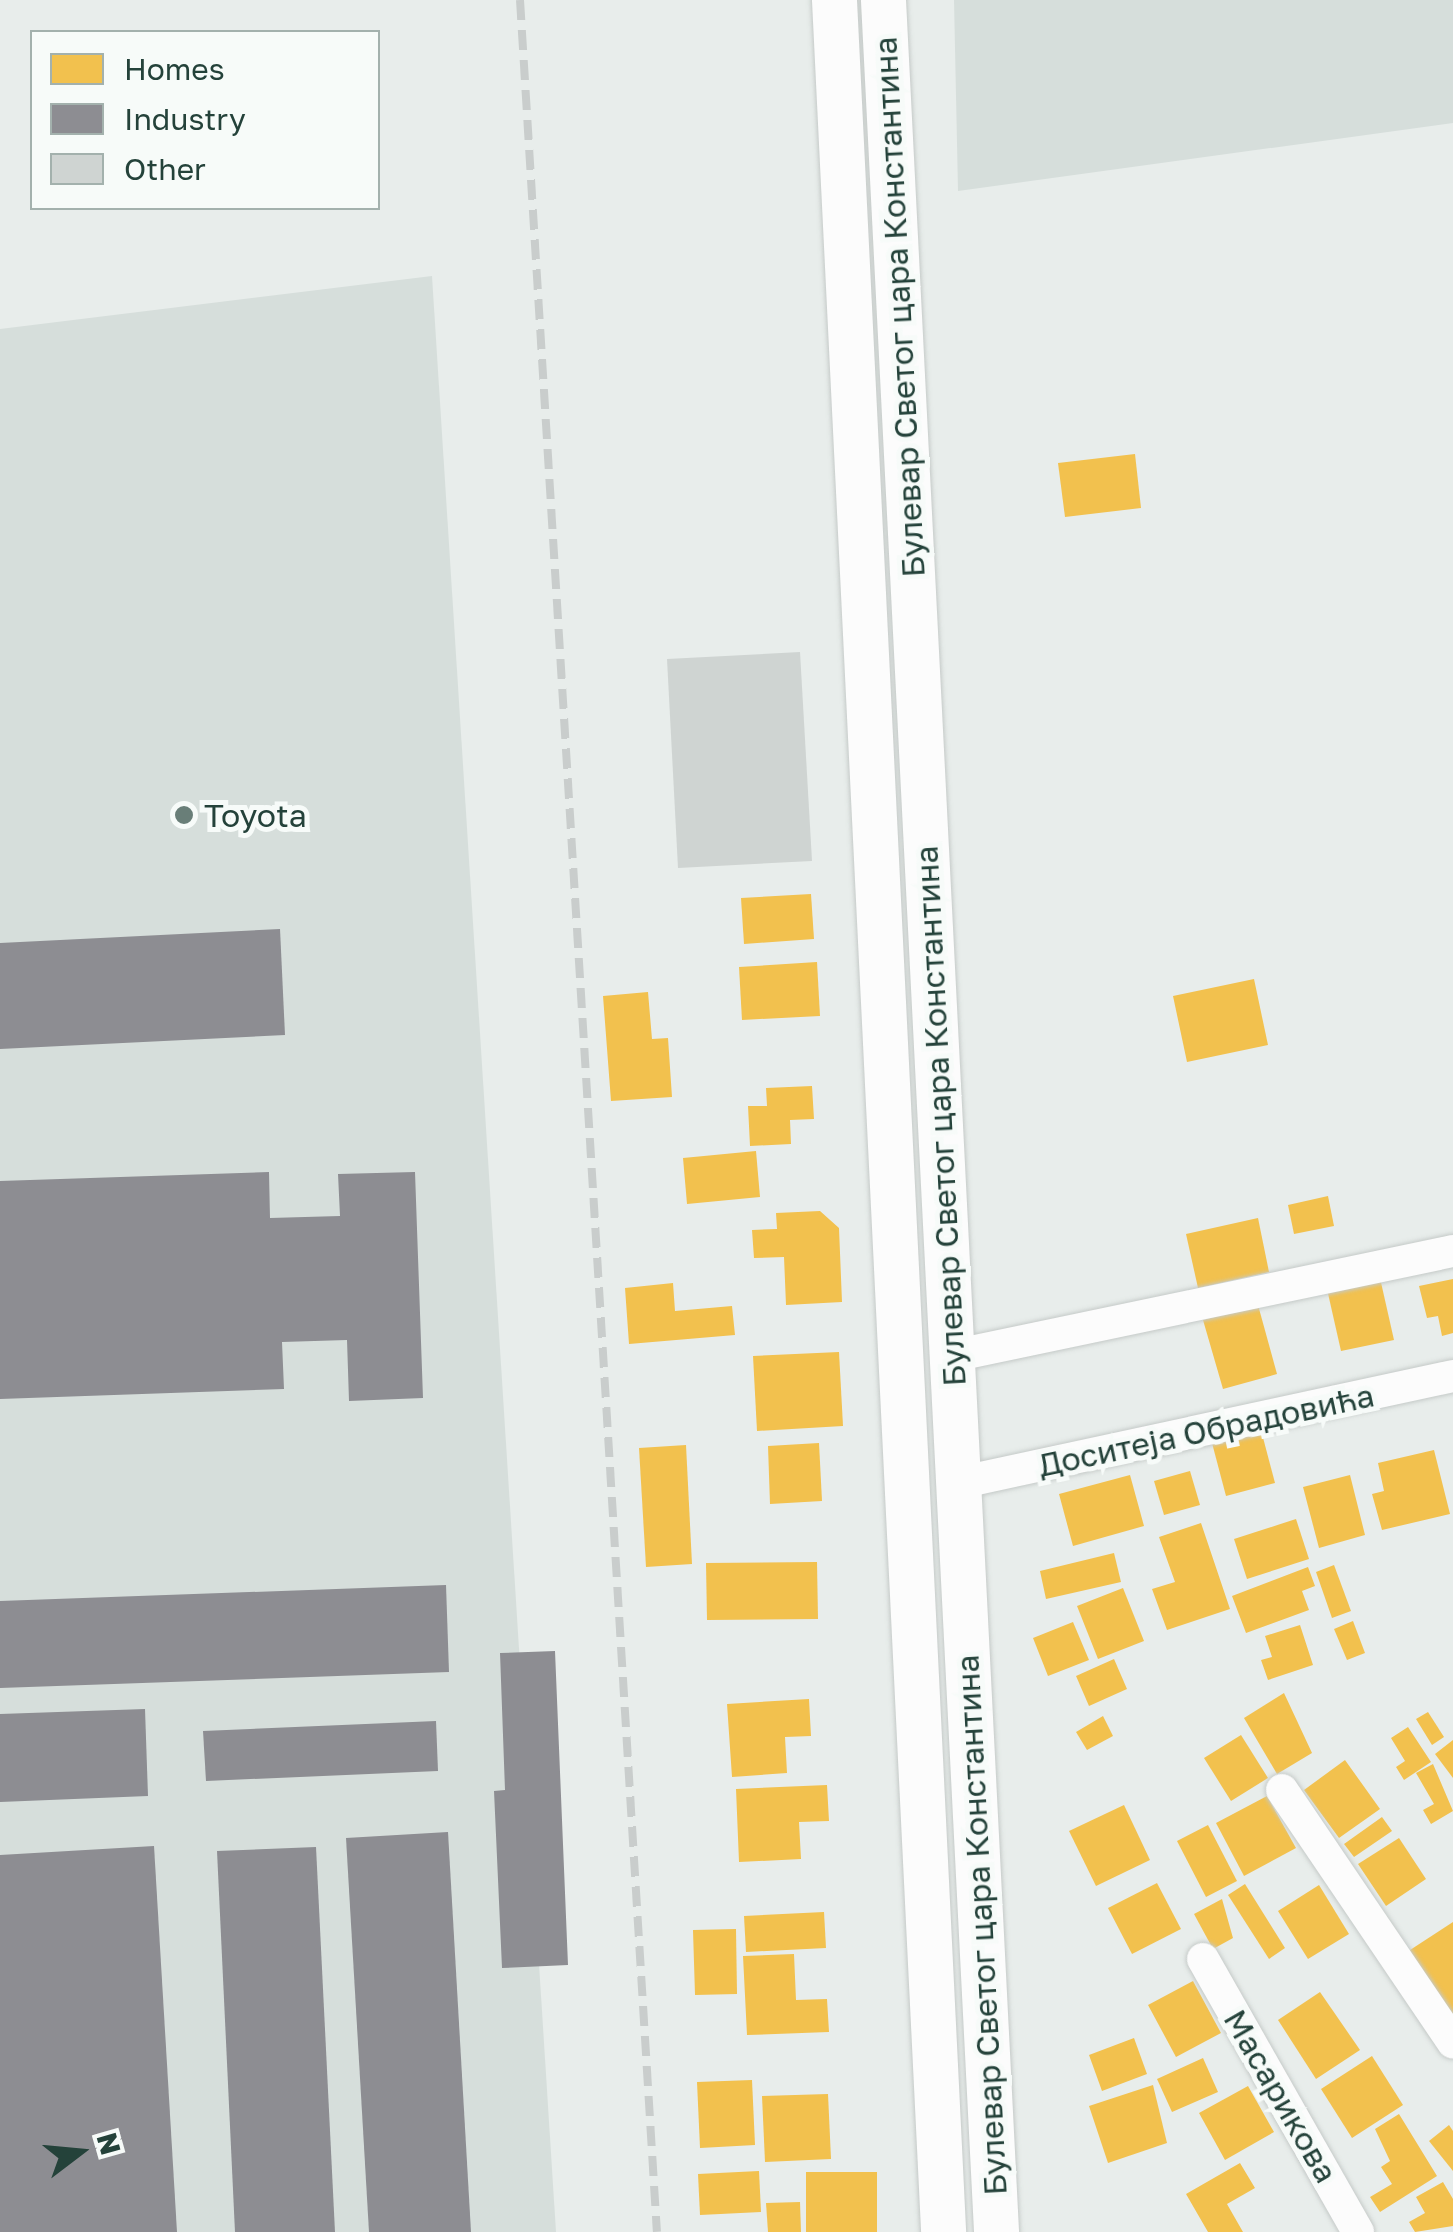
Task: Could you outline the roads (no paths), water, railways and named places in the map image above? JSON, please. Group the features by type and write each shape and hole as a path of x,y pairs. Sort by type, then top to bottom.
{"main road":[{"name":"Булевар Светог цара Константина","path":"834,0 943,2232"},
{"name":"Булевар Светог цара Константина","path":"883,0 996,2232"}],"street":[{"path":"952,1356 1453,1251"},
{"name":"Доситеја Обрадовића","path":"958,1483 1453,1376"},
{"path":"1282,1790 1453,2043"},
{"name":"Масарикова","path":"1204,1959 1358,2232"}],"railway":[{"path":"520,0 657,2232"}],"place":[{"name":"Toyota","path":"184,815"}]}
